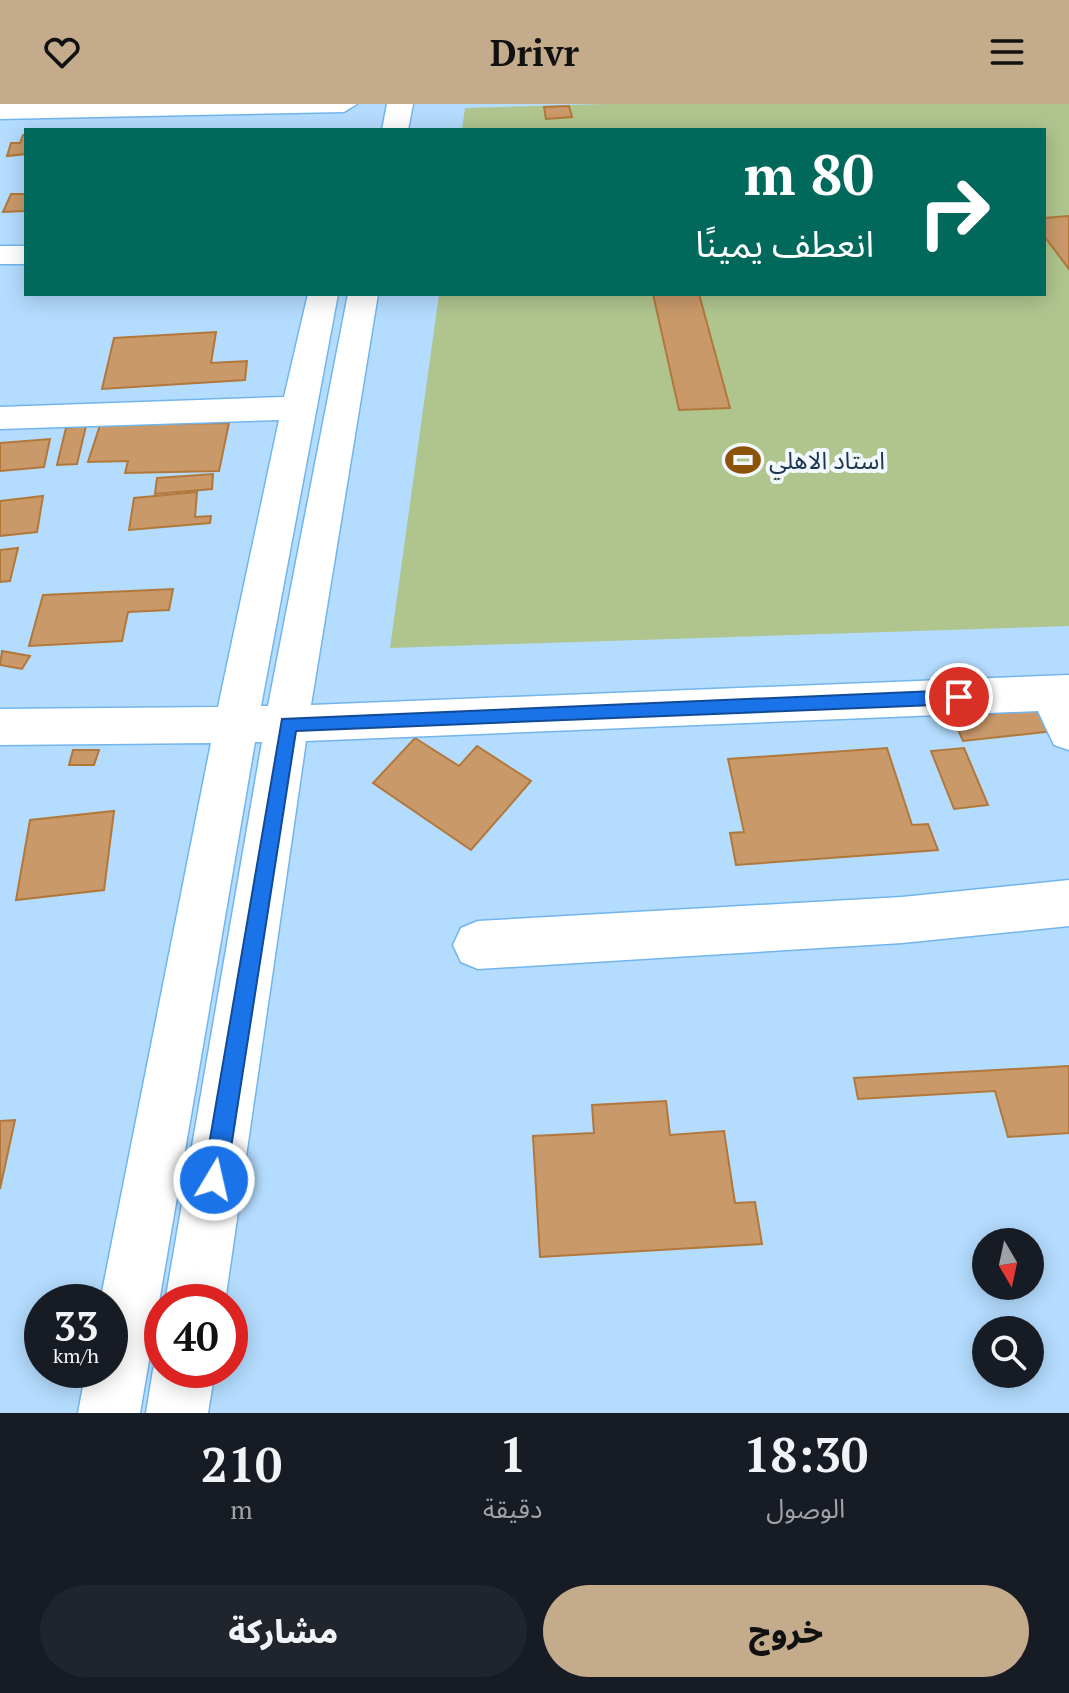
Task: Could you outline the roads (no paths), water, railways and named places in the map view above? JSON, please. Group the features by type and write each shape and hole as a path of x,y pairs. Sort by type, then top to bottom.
{"street":[{"path":"395,128 400,104"},
{"path":"0,111 358,108"},
{"path":"0,255 24,255"},
{"path":"109,1413 161,1150 237,725 323,296"},
{"path":"198,1284 311,571 363,296"},
{"path":"0,418 298,408"},
{"path":"0,727 288,724 1060,693 1069,732"},
{"path":"478,945 902,920 1069,903"},
{"path":"177,1413 181,1388"}],"place":[{"name":"استاد الاهلي","path":"743,460"}]}
